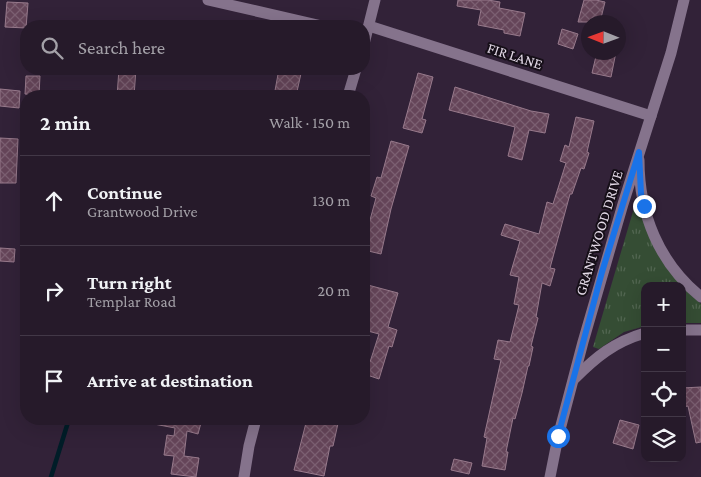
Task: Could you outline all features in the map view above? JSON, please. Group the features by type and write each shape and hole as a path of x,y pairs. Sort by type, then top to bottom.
{"street":[{"path":"208,0 296,20"},
{"path":"370,20 375,0"},
{"name":"GRANTWOOD DRIVE","path":"550,477 572,380 602,272 671,52 684,0"},
{"name":"FIR LANE","path":"370,36 651,116"},
{"path":"350,90 354,75"},
{"path":"639,152 641,194 652,231 671,266 688,286 701,297"},
{"path":"686,330 701,330"},
{"path":"572,380 601,353 623,341 641,334"},
{"path":"244,477 254,425"}],"green space":[{"path":"638,205 679,282 641,282 641,327 624,332 599,349 593,347 634,208"},
{"path":"686,291 701,304 701,323 686,323"}],"building":[{"path":"458,0 500,2 499,8 525,13 520,36 504,33 504,30 478,25 481,10 457,6"},
{"path":"584,0 605,2 602,15 581,15 581,22 578,22"},
{"path":"7,2 28,3 27,20 20,20 20,28 5,27"},
{"path":"562,29 578,34 573,49 558,44"},
{"path":"595,60 614,60 611,77 592,73"},
{"path":"418,73 433,77 422,119 426,120 422,133 403,128"},
{"path":"119,75 136,75 134,90 117,90"},
{"path":"278,75 301,75 297,90 275,90"},
{"path":"26,76 40,76 39,90 25,90"},
{"path":"455,87 531,111 549,114 545,133 529,130 522,160 508,156 515,127 449,110"},
{"path":"0,89 20,91 19,108 0,106"},
{"path":"576,117 594,121 587,152 589,153 584,169 581,168 572,194 570,194 550,268 555,269 550,286 542,283 536,317 538,318 531,346 533,347 515,419 513,418 506,452 508,452 505,470 482,466 487,438 484,437 501,360 494,359 498,340 510,342 519,305 514,304 519,277 510,275 520,241 501,235 505,224 539,234 547,202 553,204 566,163 560,161 565,145 569,147"},
{"path":"0,138 18,139 16,183 0,183"},
{"path":"391,141 409,146 391,209 381,254 370,251 370,220 376,198 371,196 377,177 381,178"},
{"path":"0,248 15,249 14,262 0,261"},
{"path":"370,286 398,293 388,327 397,330 392,347 389,346 379,379 370,376 370,362 379,334 370,332"},
{"path":"701,387 701,442 696,443 688,406 686,406 686,388"},
{"path":"620,420 639,425 633,449 613,443"},
{"path":"159,425 200,425 198,434 187,431 184,456 199,458 196,477 171,474 174,456 164,455 167,435 174,436 175,428"},
{"path":"305,425 338,425 333,446 330,446 324,476 294,470"},
{"path":"454,459 472,463 469,474 451,470"}],"waterway":[{"path":"51,477 67,425"}],"route":[{"path":"558,436 602,272 639,152 641,194 644,206"}]}
